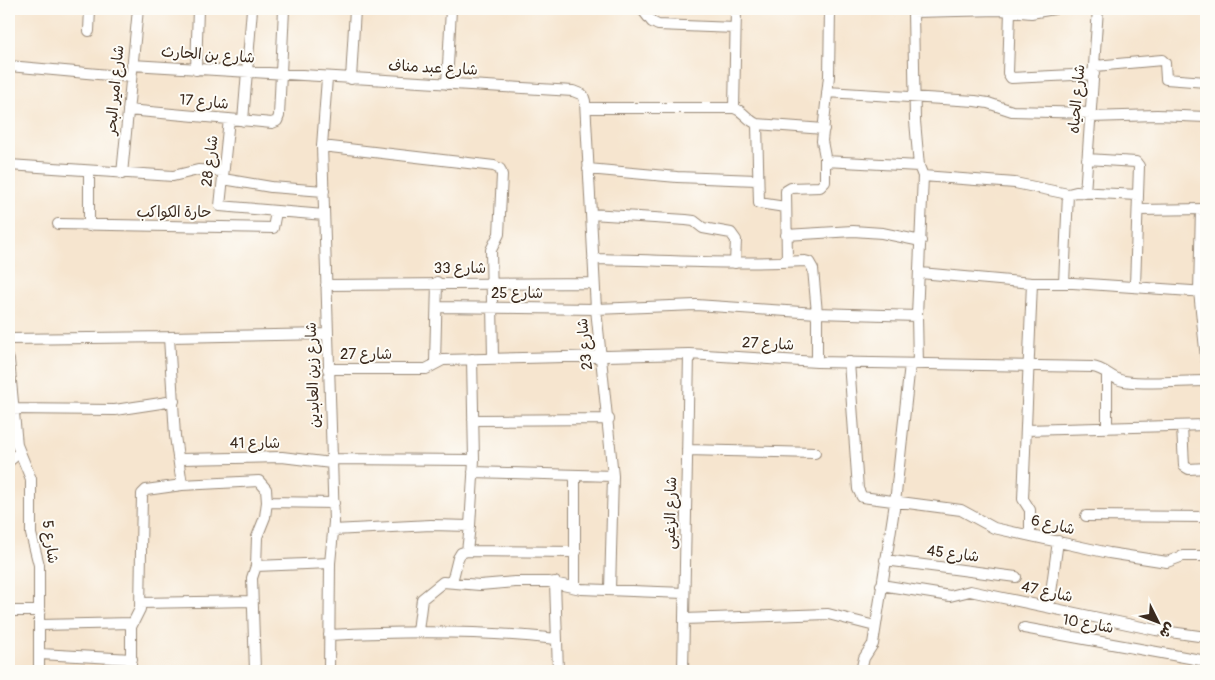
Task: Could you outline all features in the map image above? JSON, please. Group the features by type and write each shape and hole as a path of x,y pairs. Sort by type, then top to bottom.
{"street":[{"path":"89,31 90,9"},
{"name":"شارع امير البحر","path":"122,174 138,9"},
{"path":"196,70 198,9"},
{"path":"243,120 252,9"},
{"path":"281,75 284,9"},
{"path":"351,79 355,9"},
{"path":"447,84 451,9"},
{"path":"642,9 652,22 658,25 735,28"},
{"path":"734,108 736,9"},
{"path":"787,261 785,194 788,189 824,186 825,161 822,141 827,92 830,9"},
{"path":"861,671 864,658 873,644 914,364 920,274 923,176 919,166 914,99 913,10 1003,10 1031,13 1054,9"},
{"name":"شارع الحياه","path":"1085,193 1095,70 1095,22 1098,9"},
{"path":"1003,10 1008,73 1011,78 1095,70 1162,60 1166,63 1166,79 1206,82"},
{"name":"شارع بن الحارث","path":"132,65 281,75"},
{"path":"9,66 131,77"},
{"name":"شارع عبد مناف","path":"281,75 573,91 583,95"},
{"name":"شارع 17","path":"128,110 272,124 277,121 281,75"},
{"name":"شارع زين العابدين","path":"327,78 322,146 331,461 334,503 330,563 329,671"},
{"path":"827,92 914,99 975,101 1012,111 1090,115 1206,117"},
{"name":"شارع 23","path":"583,95 586,108 596,309 614,476 610,590"},
{"path":"586,108 734,108 743,112 749,121 756,124 824,129"},
{"name":"شارع 28","path":"230,119 220,206 276,212"},
{"path":"756,124 757,180 760,204 785,206"},
{"path":"322,146 498,167 502,175 500,234 491,250 493,358"},
{"path":"1087,158 1136,162 1139,166 1135,286"},
{"path":"825,161 919,166"},
{"path":"9,165 173,176 198,170 272,187 324,191"},
{"path":"588,168 677,177 757,180"},
{"path":"89,171 89,226"},
{"path":"923,176 1016,183 1068,194 1138,195"},
{"path":"1064,283 1068,194"},
{"path":"1138,210 1204,209 1203,292 1206,359"},
{"path":"276,212 324,215"},
{"name":"حارة الكواكب","path":"58,224 273,228 276,212"},
{"path":"590,214 694,221 704,228 731,233 736,240 735,263"},
{"path":"786,235 853,231 882,233 921,241"},
{"path":"593,259 694,260 735,263 805,261 812,265 817,313 817,362"},
{"path":"920,274 1032,283 1135,286 1203,292"},
{"path":"435,363 438,308 437,282"},
{"name":"شارع 33","path":"326,284 437,282 594,283"},
{"path":"1030,535 1030,510 1023,499 1032,283"},
{"name":"شارع 25","path":"438,308 596,309 696,305 817,313 917,316"},
{"path":"9,339 327,334"},
{"path":"169,337 175,436 180,458 182,484"},
{"name":"شارع 27","path":"328,370 426,369 443,360 689,354 817,362 1028,364 1096,367 1127,381 1206,381"},
{"name":"شارع الزغبى","path":"683,671 689,354"},
{"path":"467,551 474,460 472,359"},
{"name":"شارع 5","path":"9,360 11,408 19,453 32,479 31,534 39,565 39,671"},
{"name":"شارع 6","path":"850,362 858,492 866,498 961,510 989,526 1109,553 1167,562 1183,556 1206,556"},
{"path":"1107,373 1108,428"},
{"path":"11,408 115,410 174,401"},
{"path":"473,420 609,419"},
{"path":"1026,430 1206,425"},
{"path":"1182,426 1184,466 1189,469 1206,468"},
{"path":"687,450 815,453"},
{"path":"9,461 19,453"},
{"name":"شارع 41","path":"180,458 282,457 331,461 474,460"},
{"path":"473,472 614,476"},
{"path":"575,475 575,587"},
{"path":"131,671 130,632 133,623 139,616 140,603 142,494 146,490 182,484 259,481 266,489 267,502 265,517 257,537 256,566 252,578 255,671"},
{"path":"267,502 334,503"},
{"path":"1086,516 1206,517"},
{"path":"333,530 431,525 470,526"},
{"path":"1049,607 1058,541"},
{"path":"452,582 458,558 461,553 467,551 576,552"},
{"name":"شارع 45","path":"885,560 1016,577"},
{"path":"256,566 330,563"},
{"path":"418,631 422,599 443,582 480,585 515,582 554,582 575,587 610,590 684,593"},
{"path":"554,582 558,671"},
{"name":"شارع 47","path":"881,585 950,596 970,591 1156,630 1206,638"},
{"path":"140,603 253,601"},
{"path":"9,611 40,611"},
{"path":"684,619 828,614 875,626"},
{"path":"40,625 133,623"},
{"name":"شارع 10","path":"1024,628 1206,661"},
{"path":"329,635 418,631 518,635 556,639"},
{"path":"40,654 132,659"}]}
